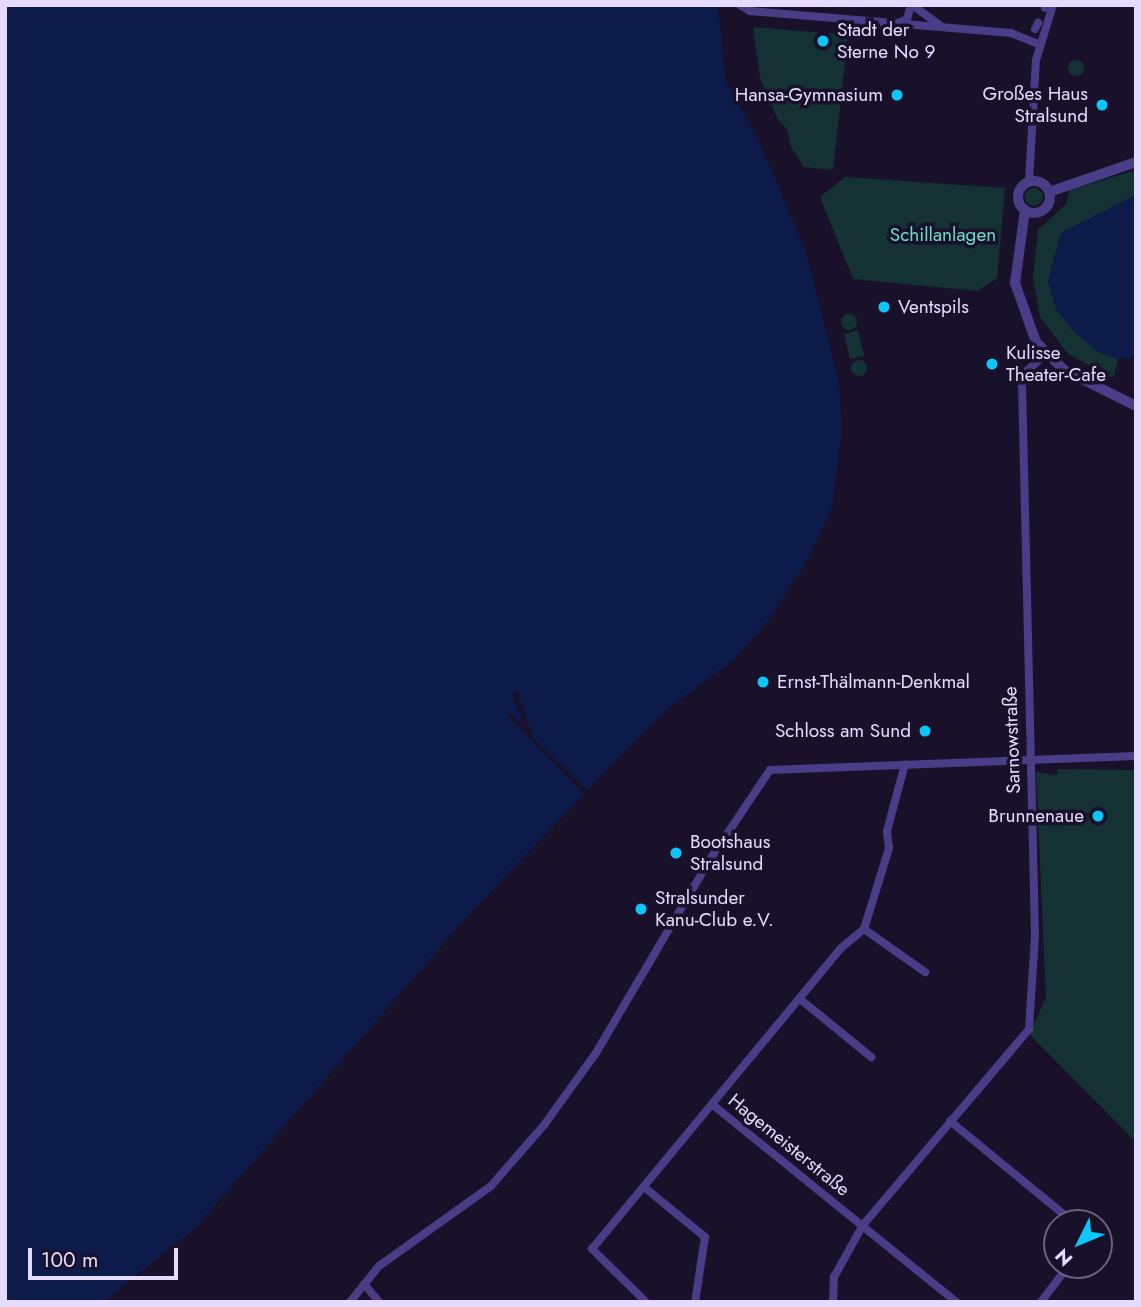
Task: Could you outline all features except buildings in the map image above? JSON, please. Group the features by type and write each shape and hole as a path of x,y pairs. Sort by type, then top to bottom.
{"street":[{"path":"740,5 750,11 893,26 1022,35 1041,45"},
{"path":"893,26 907,19 911,5 928,20 951,30"},
{"path":"1048,6 1041,45 1029,181 1018,197 1025,210 1015,284 1026,323 1045,354 1064,370 1136,406"},
{"path":"1049,192 1136,162"},
{"path":"1029,181 1043,184 1049,192"},
{"path":"1025,210 1043,209 1049,192"},
{"name":"Sarnowstraße","path":"833,1302 834,1277 863,1225 1029,1029 1035,935 1028,758 1022,384 1027,371 1045,354"},
{"path":"350,1302 388,1259 491,1186 544,1125 596,1053 711,858 770,771 1028,758 1136,756"},
{"path":"713,1105 840,949 864,929 889,848 887,831 905,764"},
{"path":"864,929 925,972"},
{"path":"800,999 871,1057"},
{"name":"Hagemeisterstraße","path":"646,1302 592,1249 713,1105 956,1302"},
{"path":"950,1121 1057,1209"},
{"path":"644,1187 705,1237 695,1302"},
{"path":"1041,1302 1058,1279"},
{"path":"364,1284 379,1302"}],"green space":[{"path":"753,27 848,35 833,170 804,167 791,147 787,129 778,120 760,78"},
{"path":"1073,60 1079,60 1084,68 1082,74 1073,76 1068,71 1068,65"},
{"path":"1136,170 1136,195 1061,233 1048,281 1097,351 1118,359 1113,378 1068,354 1040,317 1033,277 1038,230 1066,204 1070,190"},
{"name":"Schillanlagen","path":"845,177 1005,188 997,278 978,291 853,279 820,197"},
{"path":"1034,188 1042,193 1043,197 1038,205 1034,206 1026,201 1025,197 1030,189"},
{"path":"849,314 855,316 855,328 849,330 843,328 841,322 843,316"},
{"path":"858,330 864,356 850,359 844,334"},
{"path":"856,360 862,360 867,368 865,374 856,376 851,371 851,365"},
{"name":"Brunnenaue","path":"1057,769 1136,770 1136,1142 1029,1034 1046,998 1036,772 1057,775"}],"water":[{"path":"5,5 718,5 725,80 759,141 806,252 839,383 842,430 831,511 808,559 770,618 735,659 669,708 628,748 473,910 195,1228 103,1302 5,1302"},
{"path":"1136,195 1136,358 1118,359 1097,351 1073,331 1056,309 1048,282 1061,233"}],"pier":[{"path":"517,690 533,737 588,791 584,794 508,716 511,714 524,726 512,693"}],"place":[{"name":"Stadt der Sterne No 9","path":"823,41"},
{"name":"Hansa-Gymnasium","path":"897,95"},
{"name":"Großes Haus Stralsund","path":"1102,105"},
{"name":"Ventspils","path":"884,307"},
{"name":"Kulisse Theater-Cafe","path":"992,364"},
{"name":"Ernst-Thälmann-Denkmal","path":"763,682"},
{"name":"Schloss am Sund","path":"925,731"},
{"name":"Brunnenaue","path":"1098,816"},
{"name":"Bootshaus Stralsund","path":"676,853"},
{"name":"Stralsunder Kanu-Club e.V.","path":"641,909"}]}
